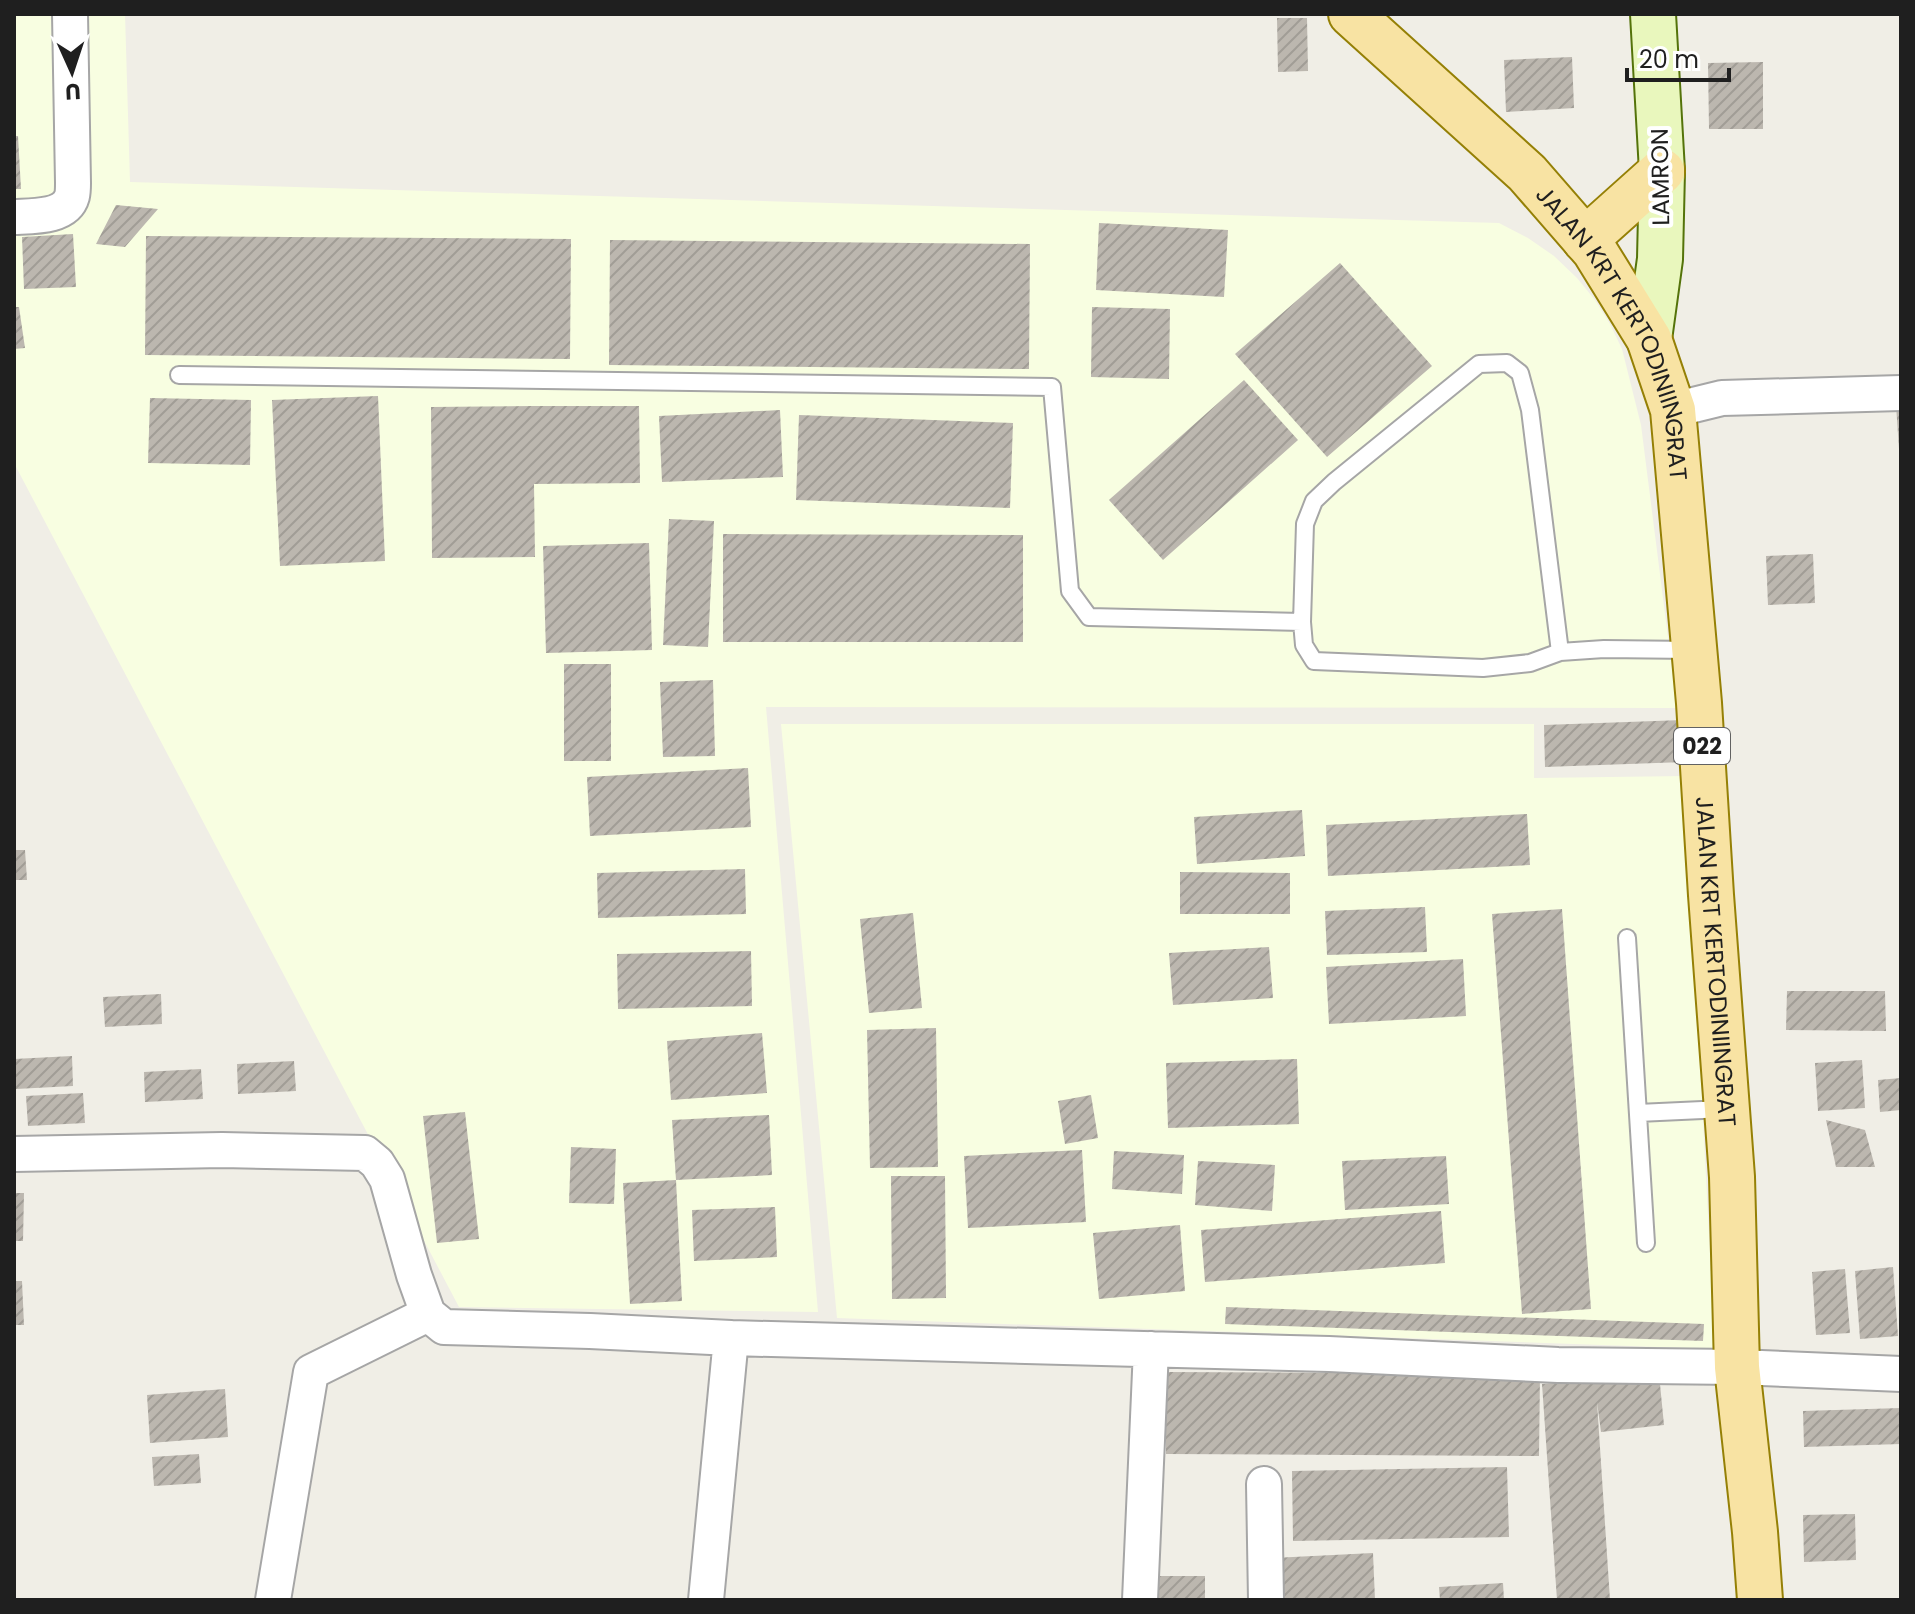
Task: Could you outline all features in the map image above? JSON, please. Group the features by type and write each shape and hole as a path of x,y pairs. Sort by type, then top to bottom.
{"main road":[{"name":"JALAN KRT KERTODINIINGRAT","path":"1351,14 1527,173 1594,250 1649,339 1673,410 1694,650 1732,1177 1737,1367 1760,1600"},
{"path":"1585,240 1662,171"}],"street":[{"path":"14,217 53,213 65,207 71,199 70,14"},
{"name":"LAMRON","path":"1649,339 1660,259 1662,171 1653,14"},
{"path":"1673,410 1722,398 1901,393"},
{"path":"14,1154 222,1150 365,1153 377,1163 387,1179 428,1314 444,1327 1901,1374"},
{"path":"273,1600 311,1372 428,1314"},
{"path":"706,1600 731,1338"},
{"path":"1140,1600 1151,1349"},
{"path":"1264,1484 1266,1600"}],"lane":[{"path":"1560,652 1530,410 1520,373 1507,363 1479,364 1314,501 1305,524 1302,622 1304,645 1314,661 1483,668 1530,663 1560,652 1694,650"},
{"path":"179,375 1052,387 1070,591 1089,617 1302,622"},
{"path":"1627,938 1646,1243"},
{"path":"1638,1113 1727,1109"}],"shaded area":[{"path":"14,14 125,14 130,182 1499,223 1554,256 1577,278 1595,300 1622,349 1641,425 1677,708 766,707 818,1312 459,1307 14,463"},
{"path":"781,724 1534,724 1534,778 1685,776 1715,1349 837,1318"}],"building":[{"path":"1277,18 1307,18 1308,71 1278,72"},
{"path":"1572,57 1574,108 1506,112 1504,60"},
{"path":"1763,62 1763,129 1709,129 1708,63"},
{"path":"14,136 18,136 21,189 14,189"},
{"path":"116,205 158,209 125,247 96,244"},
{"path":"1099,223 1228,230 1224,297 1096,290"},
{"path":"73,234 76,287 24,289 22,237"},
{"path":"146,236 571,239 570,359 145,355"},
{"path":"610,240 1030,244 1029,369 609,365"},
{"path":"1340,263 1432,366 1327,457 1235,354"},
{"path":"14,307 19,307 25,348 14,349"},
{"path":"1092,307 1170,309 1169,379 1091,377"},
{"path":"1244,380 1298,440 1163,560 1109,500"},
{"path":"378,396 385,561 280,566 272,400"},
{"path":"150,398 251,400 250,465 148,463"},
{"path":"1901,404 1901,449 1899,449 1896,405"},
{"path":"639,406 640,483 534,484 535,557 432,558 431,407"},
{"path":"780,410 783,477 662,482 659,416"},
{"path":"799,415 1013,423 1010,508 796,500"},
{"path":"669,519 714,521 708,647 663,645"},
{"path":"723,534 1023,535 1023,642 723,642"},
{"path":"649,543 652,650 546,653 543,546"},
{"path":"1813,554 1815,603 1768,605 1766,556"},
{"path":"564,664 611,664 611,761 564,761"},
{"path":"713,680 715,756 663,757 660,682"},
{"path":"1683,720 1684,762 1545,767 1544,725"},
{"path":"748,768 751,827 590,836 587,777"},
{"path":"1302,810 1305,856 1197,864 1194,817"},
{"path":"1527,814 1530,865 1328,876 1326,825"},
{"path":"14,850 25,850 27,880 14,880"},
{"path":"745,869 746,914 598,918 597,873"},
{"path":"1180,872 1290,873 1290,914 1180,914"},
{"path":"1425,907 1427,952 1327,955 1325,911"},
{"path":"1562,909 1591,1309 1522,1314 1492,914"},
{"path":"913,913 922,1008 869,1013 860,919"},
{"path":"1269,947 1273,998 1173,1005 1169,953"},
{"path":"751,951 752,1006 618,1009 617,954"},
{"path":"1463,959 1466,1016 1329,1024 1326,967"},
{"path":"1787,991 1885,991 1886,1031 1786,1030"},
{"path":"161,994 162,1024 105,1027 103,997"},
{"path":"936,1028 938,1167 870,1168 867,1030"},
{"path":"762,1033 767,1093 671,1100 667,1041"},
{"path":"72,1056 73,1086 16,1089 14,1059"},
{"path":"1297,1059 1299,1124 1168,1128 1166,1063"},
{"path":"1862,1060 1865,1108 1818,1111 1815,1063"},
{"path":"294,1061 296,1091 238,1094 237,1064"},
{"path":"201,1069 203,1099 145,1102 144,1072"},
{"path":"1901,1078 1901,1110 1880,1112 1878,1080"},
{"path":"83,1093 85,1123 28,1126 26,1096"},
{"path":"1091,1095 1098,1138 1065,1144 1058,1101"},
{"path":"465,1112 479,1239 437,1243 423,1116"},
{"path":"769,1115 772,1175 676,1180 672,1120"},
{"path":"1826,1120 1865,1130 1875,1167 1836,1167"},
{"path":"571,1147 616,1149 614,1204 569,1203"},
{"path":"1082,1150 1086,1222 968,1228 964,1156"},
{"path":"1114,1151 1184,1155 1182,1194 1112,1189"},
{"path":"1446,1156 1449,1204 1345,1210 1342,1161"},
{"path":"1198,1161 1275,1165 1272,1211 1195,1205"},
{"path":"891,1176 945,1176 946,1298 892,1299"},
{"path":"676,1180 682,1301 630,1304 623,1183"},
{"path":"14,1193 24,1193 23,1241 14,1241"},
{"path":"775,1207 777,1257 694,1261 692,1210"},
{"path":"1441,1211 1445,1263 1205,1282 1201,1230"},
{"path":"1180,1225 1185,1291 1099,1299 1093,1233"},
{"path":"1893,1267 1898,1336 1860,1339 1855,1271"},
{"path":"1845,1269 1850,1333 1816,1335 1812,1272"},
{"path":"14,1281 22,1281 24,1325 14,1325"},
{"path":"1226,1307 1704,1324 1703,1341 1225,1324"},
{"path":"1166,1372 1540,1374 1539,1456 1166,1454"},
{"path":"1659,1374 1664,1425 1601,1432 1597,1402 1610,1600 1557,1600 1542,1384"},
{"path":"225,1389 228,1437 150,1443 147,1395"},
{"path":"1901,1408 1901,1444 1804,1447 1803,1411"},
{"path":"199,1454 201,1483 154,1486 152,1457"},
{"path":"1507,1467 1509,1537 1293,1541 1292,1471"},
{"path":"1855,1514 1856,1560 1804,1562 1803,1515"},
{"path":"1373,1553 1375,1600 1275,1600 1273,1558"},
{"path":"1145,1576 1205,1576 1205,1600 1145,1600"},
{"path":"1503,1583 1504,1600 1440,1600 1439,1587"}]}
